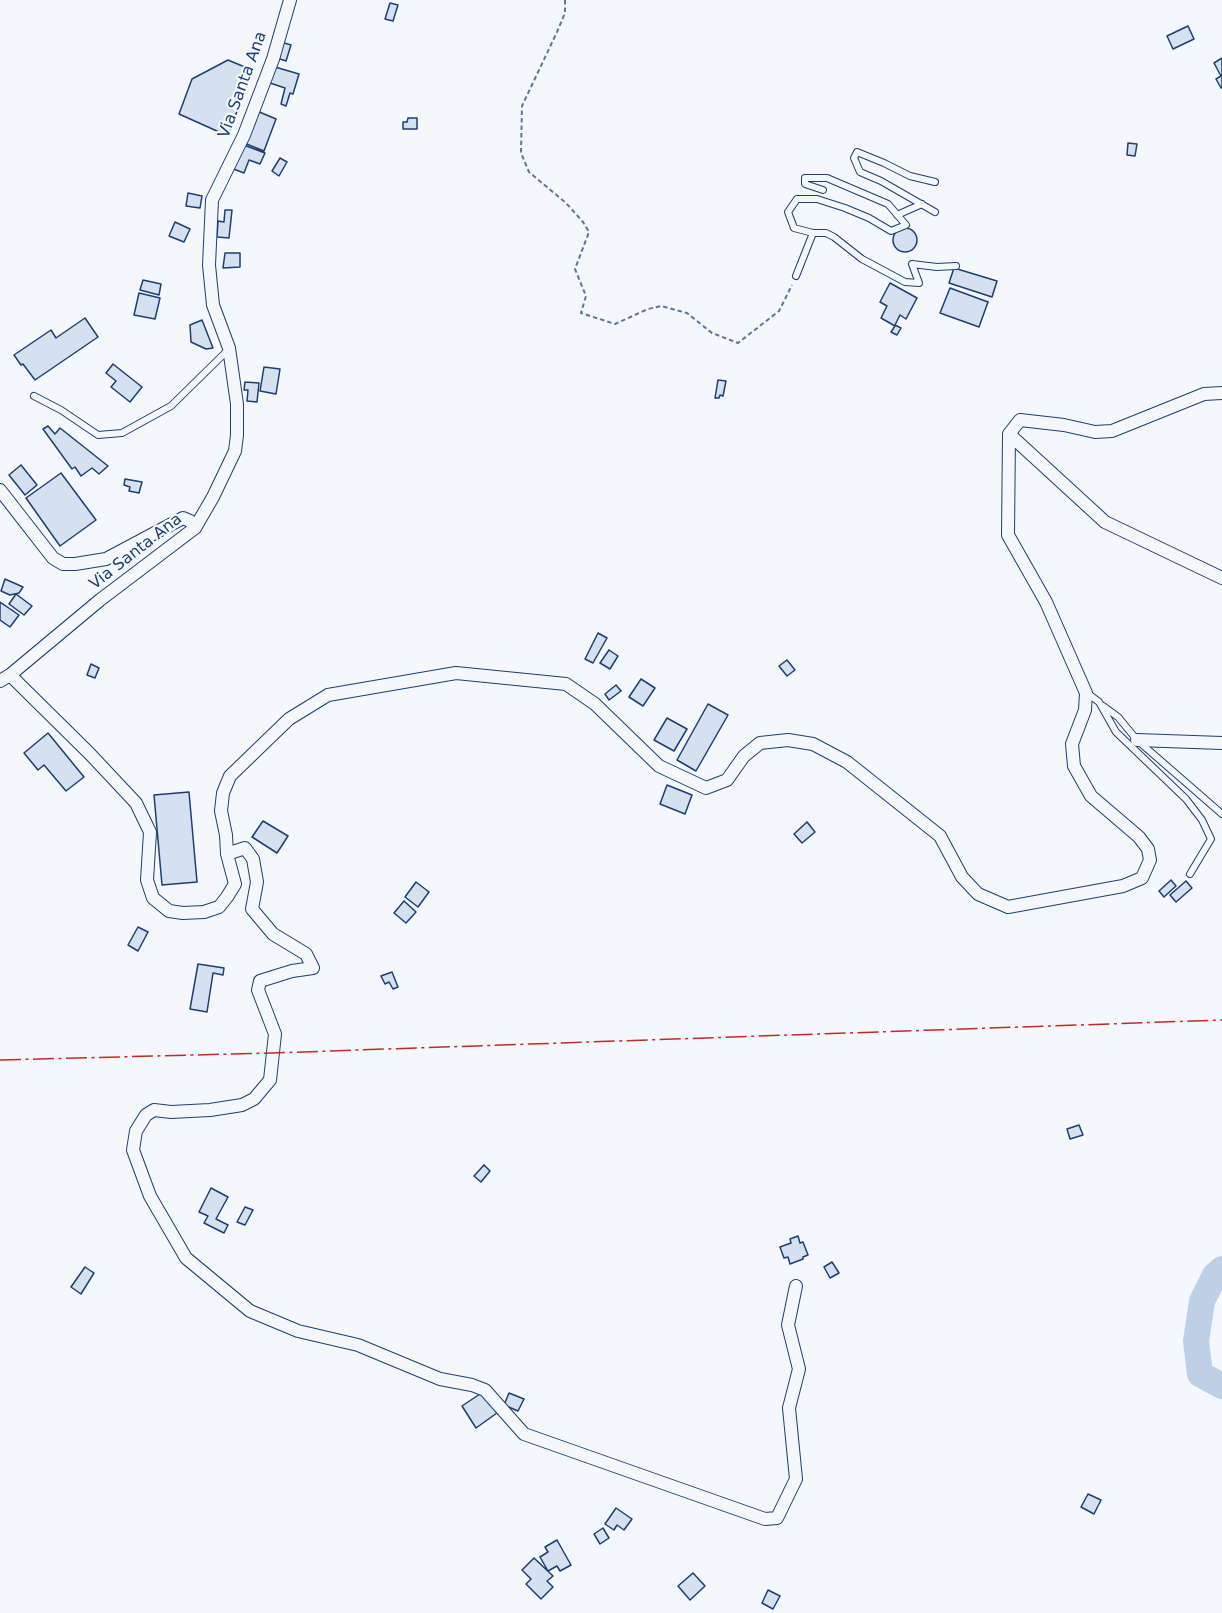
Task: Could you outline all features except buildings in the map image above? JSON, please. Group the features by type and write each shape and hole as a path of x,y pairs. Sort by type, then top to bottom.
{"street":[{"name":"Via Santa Ana","path":"5,678 100,600 195,528 213,497 234,451 237,435 237,404 230,348 213,305 209,265 212,200 244,135 273,59 290,0"},
{"path":"5,678 90,754 136,803 150,832 147,880 153,898 169,911 204,912 219,907 234,884 221,811 223,793 230,776 289,719 328,695 456,673 566,684 595,704 659,766 706,788 727,780 744,756 760,742 788,740 813,744 848,762 940,836 962,877 978,894 1008,906 1123,886 1142,878 1150,860 1148,849 1139,837 1092,796 1074,766 1072,744 1085,710 1086,693 1046,602 1008,535 1009,434 1020,420 1064,425 1095,432 1112,431 1204,394 1222,393"},
{"path":"1009,434 1106,522 1222,578"},
{"path":"0,490 53,558 63,564 106,559 183,518 190,521 195,528"},
{"path":"1137,740 1222,743"},
{"path":"227,854 245,848 253,859 256,882 252,909 273,934 306,954 313,968 292,971 260,981 258,990 275,1034 270,1080 254,1099 242,1105 210,1110 171,1112 154,1110 146,1115 136,1131 133,1150 150,1197 186,1258 250,1311 298,1331 358,1345 440,1379 485,1390 524,1434 765,1519 777,1518 796,1479 789,1408 799,1369 788,1325 796,1286"}],"lane":[{"path":"935,182 910,176 857,152 854,158 860,172 881,181 935,212"},
{"path":"823,190 804,184 805,178 827,178 888,204 906,225 891,231 845,208 817,199 797,199 788,212 794,228 813,233 826,233 862,259 905,282 919,283 912,264 937,267 956,266"},
{"path":"897,215 922,204"},
{"path":"796,276 813,233"},
{"path":"34,396 61,410 98,435 123,433 171,406 230,348"},
{"path":"1086,693 1118,717 1137,740 1222,814"},
{"path":"1099,702 1116,732 1186,799 1202,820 1211,839 1190,874"}],"path":[{"path":"565,0 565,13 522,106 521,153 529,171 566,202 589,232 575,269 586,296 581,313 615,324 648,309 661,306 687,313 712,333 738,343 779,312 796,276"}],"waterway":[{"path":"1222,1269 1215,1275 1202,1301 1196,1341 1200,1374 1222,1386"}],"power":[{"path":"0,1060 272,1053 1222,1020"}]}
